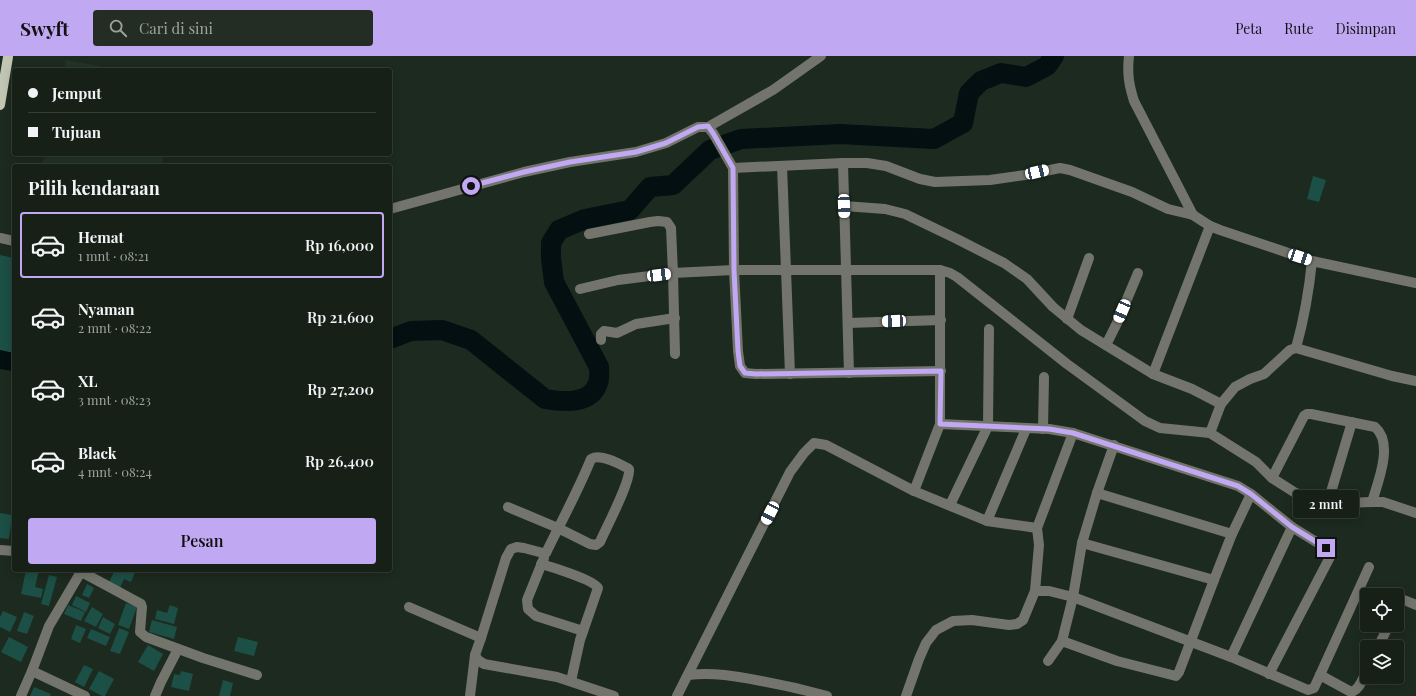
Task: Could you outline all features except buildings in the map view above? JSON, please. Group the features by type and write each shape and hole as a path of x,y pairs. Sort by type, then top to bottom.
{"main road":[{"path":"0,73 8,56"},
{"path":"0,105 8,56"}],"street":[{"path":"392,208 524,172 570,162 636,152 666,143 698,127 711,130 773,90 821,56"},
{"path":"1129,56 1129,82 1134,102 1193,215"},
{"path":"711,130 733,168 734,270 740,366 745,373 849,374 941,371"},
{"path":"843,163 849,374"},
{"path":"733,168 867,163 886,166 920,179 935,182 990,180 1060,168 1070,170 1132,192 1168,209 1193,215 1210,226 1312,261 1416,283"},
{"path":"782,166 790,374"},
{"path":"844,206 885,210 905,214 1004,263 1027,280 1053,307 1081,330 1153,374 1192,389 1221,404"},
{"path":"588,234 658,221 667,222 671,228 675,354"},
{"path":"1153,374 1210,226"},
{"path":"0,238 12,241"},
{"path":"1067,319 1089,258"},
{"path":"1296,348 1308,295 1312,261"},
{"path":"580,289 618,280 673,273 734,270 940,270 957,277 1067,364 1145,421 1160,428 1210,433 1256,462 1272,478 1294,492 1315,501 1345,503 1383,502 1416,513"},
{"path":"914,491 940,424 940,270"},
{"path":"1106,345 1138,273"},
{"path":"601,340 601,334 603,331 617,332 636,324 675,318"},
{"path":"848,323 941,320"},
{"path":"950,505 988,426 989,329"},
{"path":"1210,433 1221,404 1235,387 1264,374 1290,350 1296,348 1392,376 1416,380"},
{"path":"1043,429 1044,377"},
{"path":"1272,478 1304,416 1307,414 1375,427 1382,439 1384,454 1383,465 1372,502"},
{"path":"1328,502 1352,422"},
{"path":"940,424 1043,429 1073,433 1114,445 1238,486 1251,494 1292,527 1326,548 1330,552 1330,557 1269,674"},
{"path":"988,521 1026,429"},
{"path":"906,696 918,658 926,643 936,630 953,621 972,620 1009,625 1017,624 1023,620 1035,591 1039,545 1037,528 1073,433"},
{"path":"676,696 790,472 804,453 814,444 826,445 914,491 988,521 1037,528"},
{"path":"1048,661 1062,641 1073,597 1082,543 1097,493 1114,445"},
{"path":"508,507 558,528 590,544 596,545 600,542 629,475 629,470 604,458 595,457 590,459 558,528 541,564 527,600 528,609 536,616 583,631"},
{"path":"1097,493 1232,534"},
{"path":"1062,641 1117,661 1175,676 1179,672 1232,534 1251,494"},
{"path":"1231,657 1292,527"},
{"path":"1082,543 1214,580"},
{"path":"470,696 475,655 506,558 511,548 517,547 543,554 546,553"},
{"path":"0,550 12,551"},
{"path":"541,564 588,580 597,586 597,591 583,631 571,681"},
{"path":"1035,591 1049,591 1073,597 1231,657 1308,690 1314,688 1320,676 1369,567"},
{"path":"21,696 49,626 80,572"},
{"path":"85,572 141,604 140,629 142,634 146,637 257,675"},
{"path":"1404,600 1416,605"},
{"path":"409,607 481,638"},
{"path":"156,696 161,682 178,649"},
{"path":"475,655 478,660 484,664 557,677 614,696"},
{"path":"32,671 85,696"},
{"path":"688,675 703,673 720,674 800,689 827,696"},
{"path":"1320,676 1351,692 1358,688 1360,684"}],"shaded area":[{"path":"66,60 110,68 64,68"},
{"path":"44,156 164,156 162,164 42,164"}],"waterway":[{"path":"392,338 411,331 442,330 471,340 545,399 560,401 583,399 594,390 599,381 599,367 554,282 551,243 559,230 585,219 630,210 650,187 673,185 710,150 741,139 840,134 934,139 963,123 969,93 981,81 1001,73 1026,77 1047,66 1054,56"},
{"path":"0,359 12,361"}],"route":[{"path":"471,186 498,178 570,162 636,152 666,143 698,127 708,126 733,168 734,270 738,351 740,366 745,373 849,374 941,371 940,424 1049,429 1073,433 1114,445 1238,486 1251,494 1292,527 1326,548"}]}
